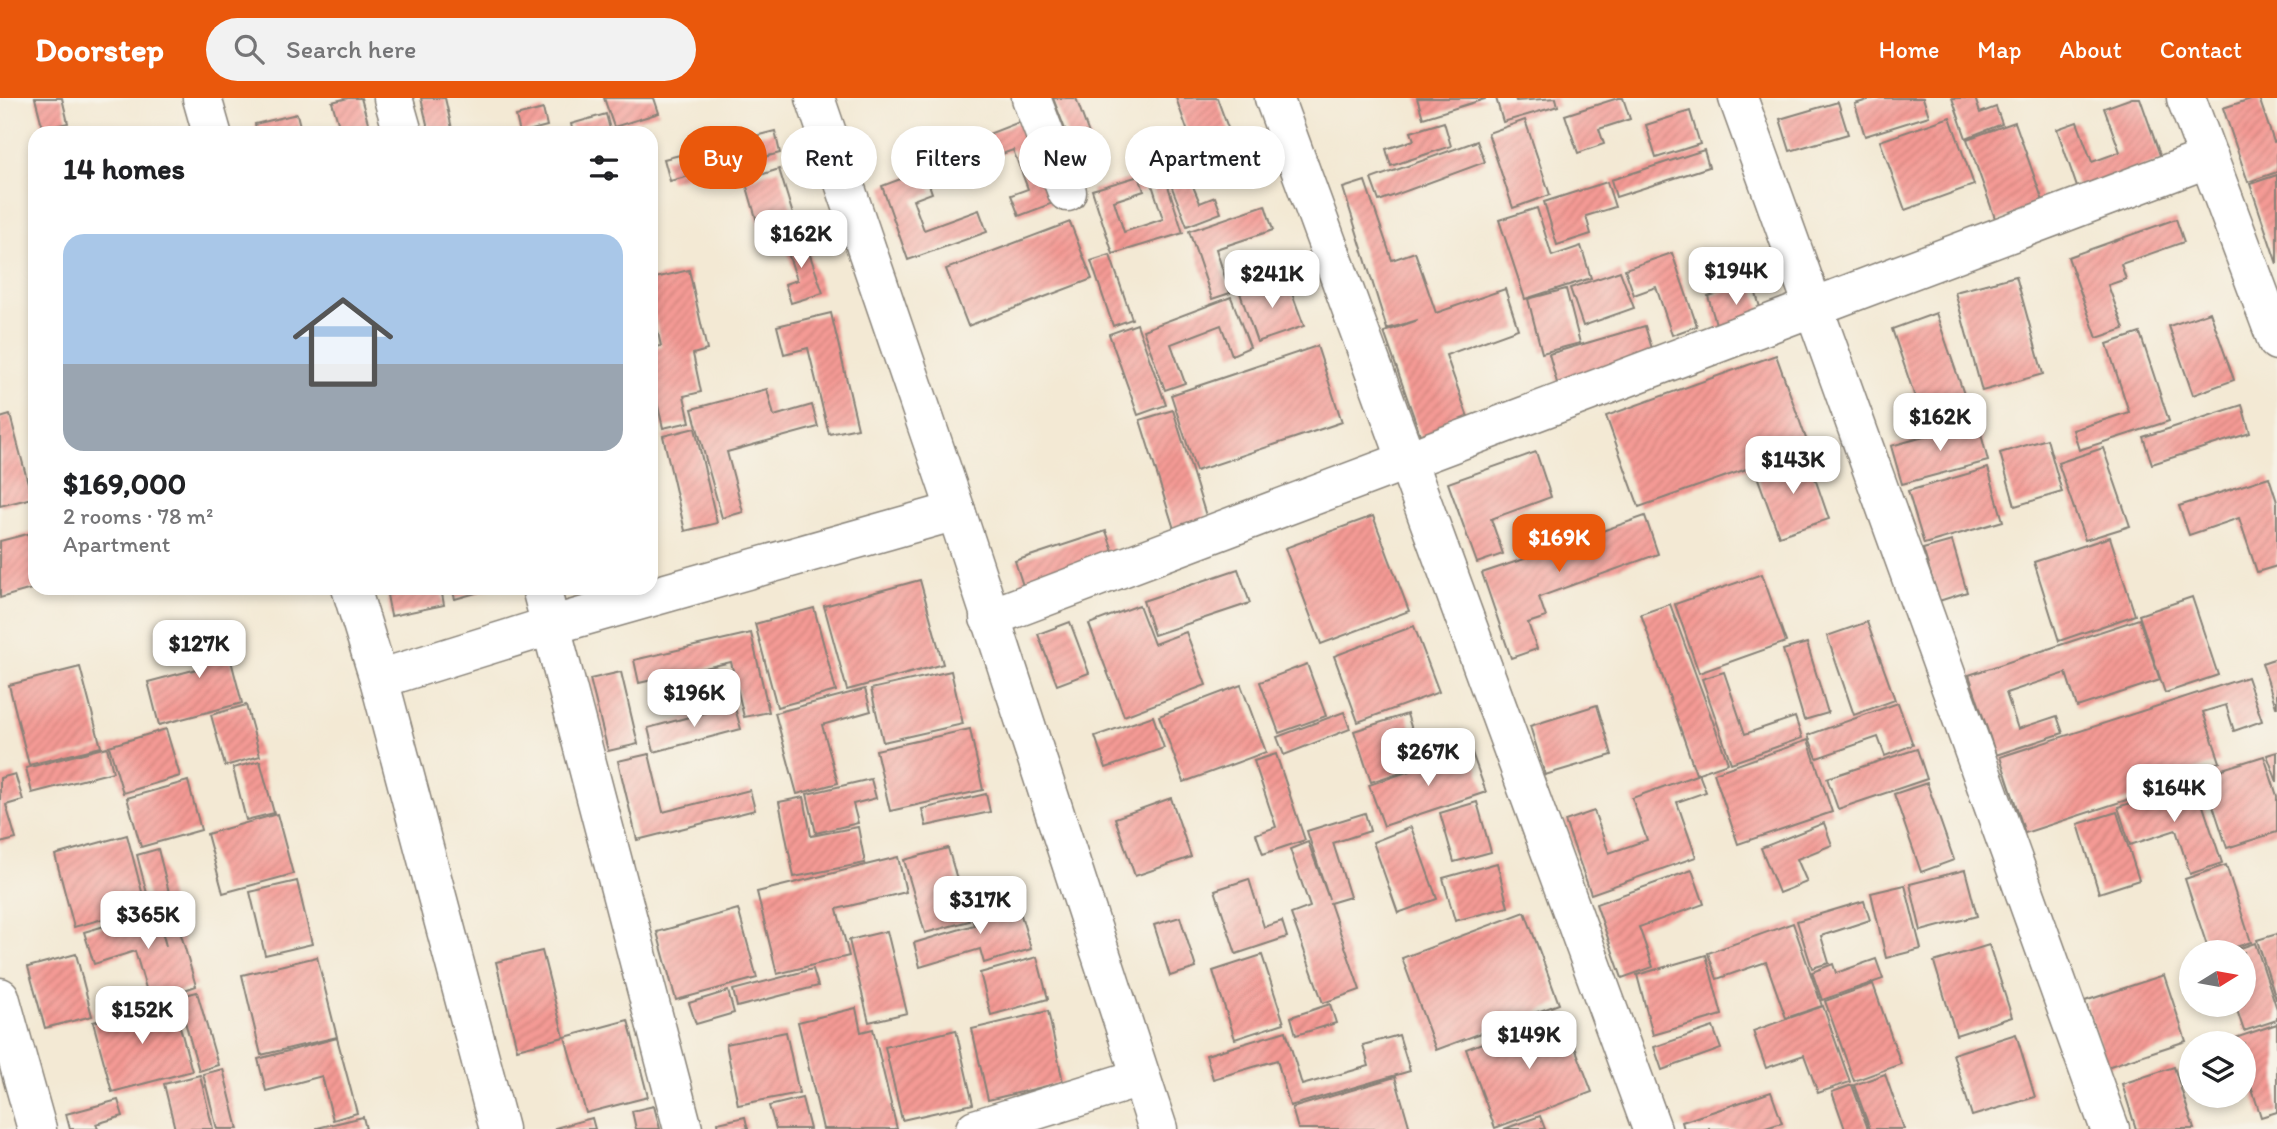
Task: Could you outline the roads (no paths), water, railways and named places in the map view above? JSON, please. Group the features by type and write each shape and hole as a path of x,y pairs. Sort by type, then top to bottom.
{"street":[{"path":"202,98 210,126"},
{"path":"393,98 401,126"},
{"path":"815,98 956,511 1158,1129"},
{"path":"1031,98 1067,192"},
{"path":"1274,98 1652,1129"},
{"path":"1738,98 2110,1129"},
{"path":"2186,98 2277,341"},
{"path":"989,618 2209,158"},
{"path":"379,678 553,625 956,511"},
{"path":"353,595 379,678 499,1129"},
{"path":"543,595 684,1129"},
{"path":"0,997 37,1129"},
{"path":"975,1129 1140,1078"}]}
